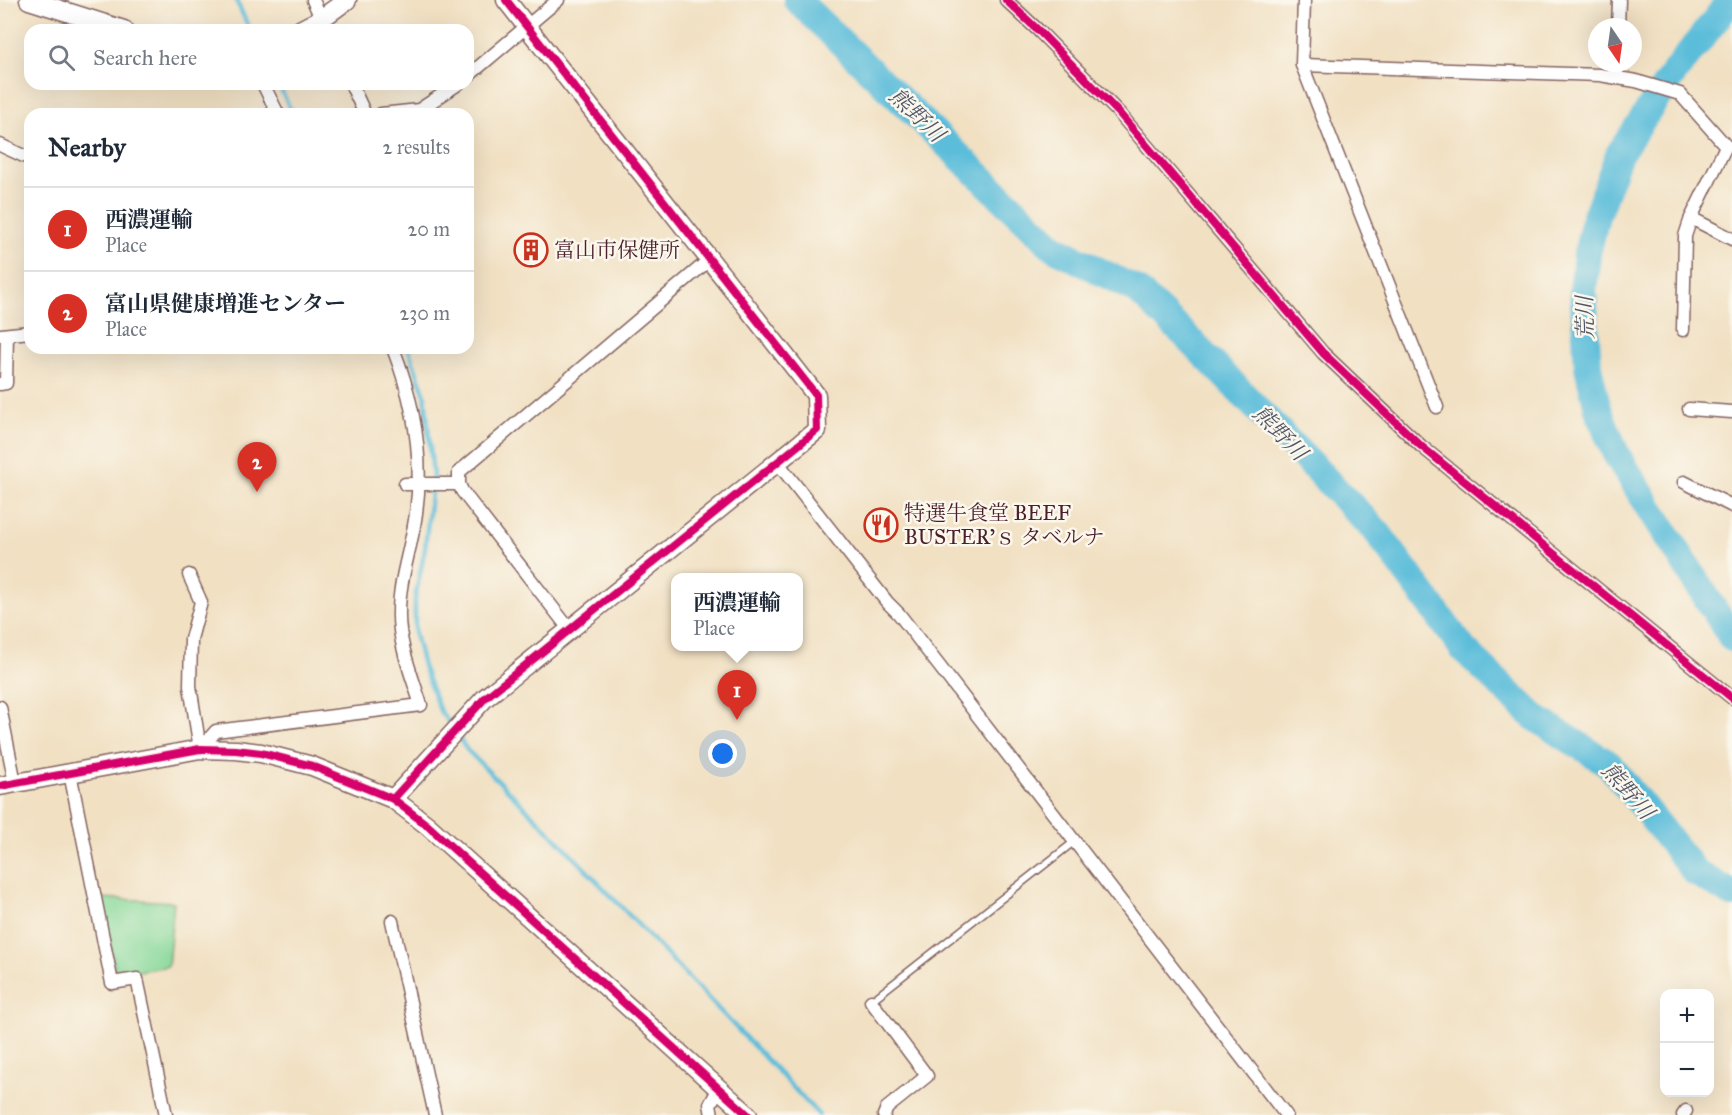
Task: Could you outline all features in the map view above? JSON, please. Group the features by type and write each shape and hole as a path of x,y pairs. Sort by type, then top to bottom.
{"street":[{"path":"29,0 105,24"},
{"path":"313,0 324,24"},
{"path":"325,24 347,0"},
{"path":"393,799 485,698 817,430 816,395 506,0"},
{"path":"474,71 558,0"},
{"path":"1006,0 1119,113 1331,360 1420,446 1732,698"},
{"path":"1304,0 1302,65 1437,407"},
{"path":"1618,18 1619,0"},
{"path":"1302,65 1600,75 1636,81 1680,94 1729,146 1691,218 1685,236 1683,330"},
{"path":"1617,72 1617,78"},
{"path":"265,90 275,108"},
{"path":"354,90 362,108"},
{"path":"422,108 449,90"},
{"path":"0,145 24,156"},
{"path":"1691,218 1732,239"},
{"path":"570,630 459,484 459,472 709,260"},
{"path":"0,384 6,383 4,335 24,333"},
{"path":"200,749 216,731 421,705 404,648 398,613 417,513 411,484 418,458 416,420 405,378 395,354"},
{"path":"1689,410 1732,412"},
{"path":"778,463 887,602 899,614 1286,1115"},
{"path":"1684,482 1732,506"},
{"path":"411,484 459,484"},
{"path":"189,575 201,602 191,639 190,686 200,749"},
{"path":"0,707 7,784 200,749 236,750 312,766 393,799 427,825 748,1115"},
{"path":"70,773 112,983 137,980 166,1115"},
{"path":"392,921 435,1115"},
{"path":"872,1001 927,1077 887,1108 884,1115"},
{"path":"712,1115 710,1104 719,1089"}],"lane":[{"path":"872,1001 1075,841"}],"green space":[{"path":"101,898 174,902 168,966 116,975"}],"waterway":[{"path":"236,0 247,24"},
{"name":"熊野川","path":"797,0 1053,247 1138,291 1186,336 1377,532 1464,650 1534,717 1609,764 1695,872 1732,894"},
{"name":"荒川","path":"1731,0 1673,74 1619,154 1596,216 1587,254 1583,291 1588,367 1598,409 1616,454 1732,638"},
{"path":"281,90 290,108"},
{"path":"410,354 425,395 433,476 425,548 415,598 415,634 423,666 440,711 453,728"},
{"path":"457,735 467,750 554,836 819,1115"}],"cycle path":[{"path":"393,799 485,698 817,430 816,395 506,0"},
{"path":"1006,0 1119,113 1323,353 1421,446 1732,698"},
{"path":"0,786 200,749 236,750 261,753 312,766 393,799 427,825 748,1115"}],"place":[{"name":"富山市保健所","path":"531,250"},
{"name":"富山県健康増進センター","path":"257,492"},
{"name":"特選牛食堂 BEEF BUSTER'ｓ タベルナ","path":"881,525"},
{"name":"西濃運輸","path":"737,720"}]}
